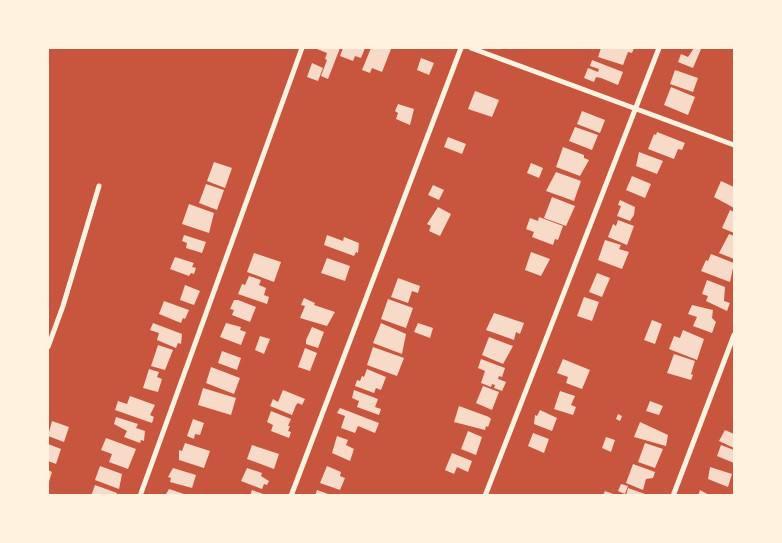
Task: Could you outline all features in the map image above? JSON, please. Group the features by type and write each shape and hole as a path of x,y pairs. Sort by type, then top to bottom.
{"street":[{"path":"140,496 254,176 302,48"},
{"path":"291,496 461,48"},
{"path":"471,48 734,145"},
{"path":"485,496 659,48"},
{"path":"48,347 99,186"},
{"path":"673,496 734,335"}],"building":[{"path":"318,48 340,48 328,79 321,76 327,60 325,59 327,53"},
{"path":"343,48 365,48 361,58 355,56 353,61 340,56"},
{"path":"371,48 391,49 382,72 372,68 370,73 362,70"},
{"path":"601,48 634,48 632,53 628,52 623,65 598,57"},
{"path":"694,48 701,49 693,68 678,62 681,54 688,57"},
{"path":"421,58 434,63 429,75 417,70"},
{"path":"592,60 623,72 618,85 601,78 596,77 594,82 584,78 588,68 598,72 599,69 590,66"},
{"path":"312,63 323,68 318,81 307,77"},
{"path":"675,70 698,78 693,92 670,84"},
{"path":"671,87 695,97 688,115 664,105"},
{"path":"475,91 499,100 492,117 468,109"},
{"path":"398,104 414,109 410,125 396,119 398,113 395,111"},
{"path":"582,111 605,120 600,133 577,124"},
{"path":"575,127 598,135 592,150 569,141"},
{"path":"657,132 685,143 682,150 678,149 674,159 648,149 654,134 656,135"},
{"path":"448,137 466,144 462,154 444,147"},
{"path":"563,147 584,155 584,158 589,160 580,176 556,167"},
{"path":"639,152 663,161 657,174 636,166"},
{"path":"214,162 232,168 225,188 207,181"},
{"path":"531,163 543,168 539,178 527,173"},
{"path":"556,172 581,181 574,201 546,191"},
{"path":"632,176 651,184 645,198 626,190"},
{"path":"721,181 734,187 734,208 714,197"},
{"path":"206,184 224,190 217,210 199,203"},
{"path":"433,185 444,190 439,200 428,195"},
{"path":"552,197 575,206 566,226 544,218"},
{"path":"620,200 635,207 634,215 630,221 617,216 621,206 618,205"},
{"path":"189,204 214,213 209,233 182,224"},
{"path":"438,207 451,214 440,236 429,231 431,226 427,224"},
{"path":"730,210 734,212 734,233 722,228"},
{"path":"539,217 563,226 558,240 555,239 553,245 532,237 534,232 526,229 530,218 538,221"},
{"path":"618,220 634,226 627,245 608,237 613,224 616,226"},
{"path":"729,234 734,236 734,259 719,253"},
{"path":"184,235 206,242 202,253 186,248 187,243 182,241"},
{"path":"327,235 343,241 344,237 359,243 358,253 356,252 354,256 324,245"},
{"path":"605,240 621,245 619,249 629,252 622,269 598,260"},
{"path":"531,252 550,259 541,276 525,270"},
{"path":"254,253 281,262 274,282 247,272"},
{"path":"711,254 734,263 730,282 701,271"},
{"path":"175,257 194,263 192,267 196,268 194,274 191,273 189,276 170,269"},
{"path":"327,258 350,266 345,281 321,273"},
{"path":"597,273 610,278 602,297 589,292"},
{"path":"249,276 261,280 259,285 266,288 264,295 269,297 267,304 238,294 242,284 245,285"},
{"path":"398,278 420,286 418,293 412,291 408,303 391,297"},
{"path":"707,280 725,287 724,301 730,303 727,311 706,301 708,296 702,294"},
{"path":"185,285 200,291 194,305 180,300"},
{"path":"584,297 599,302 592,321 577,316"},
{"path":"304,298 315,303 314,305 335,312 327,326 300,318 305,306 301,305"},
{"path":"388,299 413,308 406,328 381,319"},
{"path":"234,300 256,307 250,322 232,315 234,310 230,309"},
{"path":"164,301 189,310 181,323 159,314"},
{"path":"692,305 713,310 712,318 716,322 712,333 693,326 697,317 688,314"},
{"path":"494,313 524,323 520,334 516,332 514,340 486,330"},
{"path":"652,320 662,324 655,344 644,340"},
{"path":"153,323 182,334 181,344 178,343 176,348 157,340 159,333 150,330"},
{"path":"226,323 241,327 240,330 246,332 241,345 220,337"},
{"path":"381,323 406,334 402,354 373,343"},
{"path":"418,323 433,328 430,338 414,332"},
{"path":"312,327 324,332 318,348 306,344"},
{"path":"683,330 704,339 697,360 669,349 674,336 680,338"},
{"path":"260,336 270,339 264,354 255,350"},
{"path":"489,337 513,346 503,364 482,355"},
{"path":"158,345 173,350 165,370 151,366"},
{"path":"373,347 404,358 397,376 367,365"},
{"path":"305,348 317,353 310,371 298,367"},
{"path":"222,351 241,358 237,370 218,363"},
{"path":"674,354 695,361 691,380 667,373"},
{"path":"481,359 505,368 502,377 499,376 498,379 506,382 502,391 494,388 495,385 492,384 491,387 481,383 485,371 478,368"},
{"path":"563,359 590,370 582,389 566,383 568,377 557,373"},
{"path":"211,367 240,378 234,394 206,383"},
{"path":"149,369 159,372 157,377 162,379 158,392 143,388"},
{"path":"367,369 386,377 381,390 376,388 374,393 355,386 357,380 360,381 362,376 364,377"},
{"path":"483,386 499,392 492,410 476,403"},
{"path":"203,388 236,398 231,415 198,405"},
{"path":"283,390 305,399 302,405 298,403 296,405 292,415 270,406 273,399 278,402"},
{"path":"354,390 378,399 375,407 381,409 379,415 357,407 359,401 352,398"},
{"path":"560,391 575,396 571,405 576,407 573,415 554,409"},
{"path":"130,396 155,405 150,415 154,417 152,423 115,410 118,401 127,404"},
{"path":"650,401 663,406 659,415 646,411"},
{"path":"459,406 489,417 491,419 488,427 486,426 485,430 454,422"},
{"path":"340,408 379,423 375,433 358,426 355,433 341,428 345,416 337,413"},
{"path":"540,410 557,418 552,431 534,424 535,415 537,416"},
{"path":"271,411 291,419 288,426 290,426 288,431 291,432 289,438 271,431 273,425 267,422"},
{"path":"618,414 622,416 620,421 616,419"},
{"path":"116,417 138,424 136,428 145,431 144,441 141,440 140,443 124,437 127,431 114,424"},
{"path":"193,419 204,423 200,435 195,434 194,439 187,436"},
{"path":"52,421 69,427 64,442 48,436"},
{"path":"640,422 668,435 666,446 634,437"},
{"path":"725,430 734,434 734,448 719,441"},
{"path":"468,431 482,437 476,455 461,449"},
{"path":"533,433 549,439 544,453 528,446"},
{"path":"337,436 348,440 346,445 354,449 350,461 332,453"},
{"path":"606,437 615,440 611,452 602,448"},
{"path":"106,438 136,449 128,469 109,462 112,454 101,450"},
{"path":"185,443 210,451 204,468 179,460 179,450 182,451"},
{"path":"645,443 663,449 655,468 638,462"},
{"path":"48,444 61,449 56,464 48,461"},
{"path":"252,445 279,454 274,469 247,459"},
{"path":"721,445 734,450 734,463 717,456"},
{"path":"452,453 472,461 468,472 457,467 454,474 445,470"},
{"path":"633,464 655,472 653,478 646,479 643,490 626,483"},
{"path":"100,466 122,474 119,489 95,480"},
{"path":"327,466 341,472 340,476 345,478 340,490 320,483"},
{"path":"710,467 732,474 728,487 708,479"},
{"path":"173,468 196,475 192,488 170,482 171,478 168,477"},
{"path":"247,468 262,473 261,476 269,481 267,485 264,484 262,489 241,481"},
{"path":"48,470 52,472 48,485"},
{"path":"621,484 628,486 625,494 618,491"},
{"path":"95,485 117,493 116,496 91,496"},
{"path":"628,488 645,494 645,496 626,496"},
{"path":"169,489 187,495 187,496 165,496"},
{"path":"252,490 266,495 266,496 250,496"},
{"path":"317,490 331,495 331,496 315,496"},
{"path":"700,490 711,496 698,496"},
{"path":"605,491 616,495 616,496 603,496"}]}
